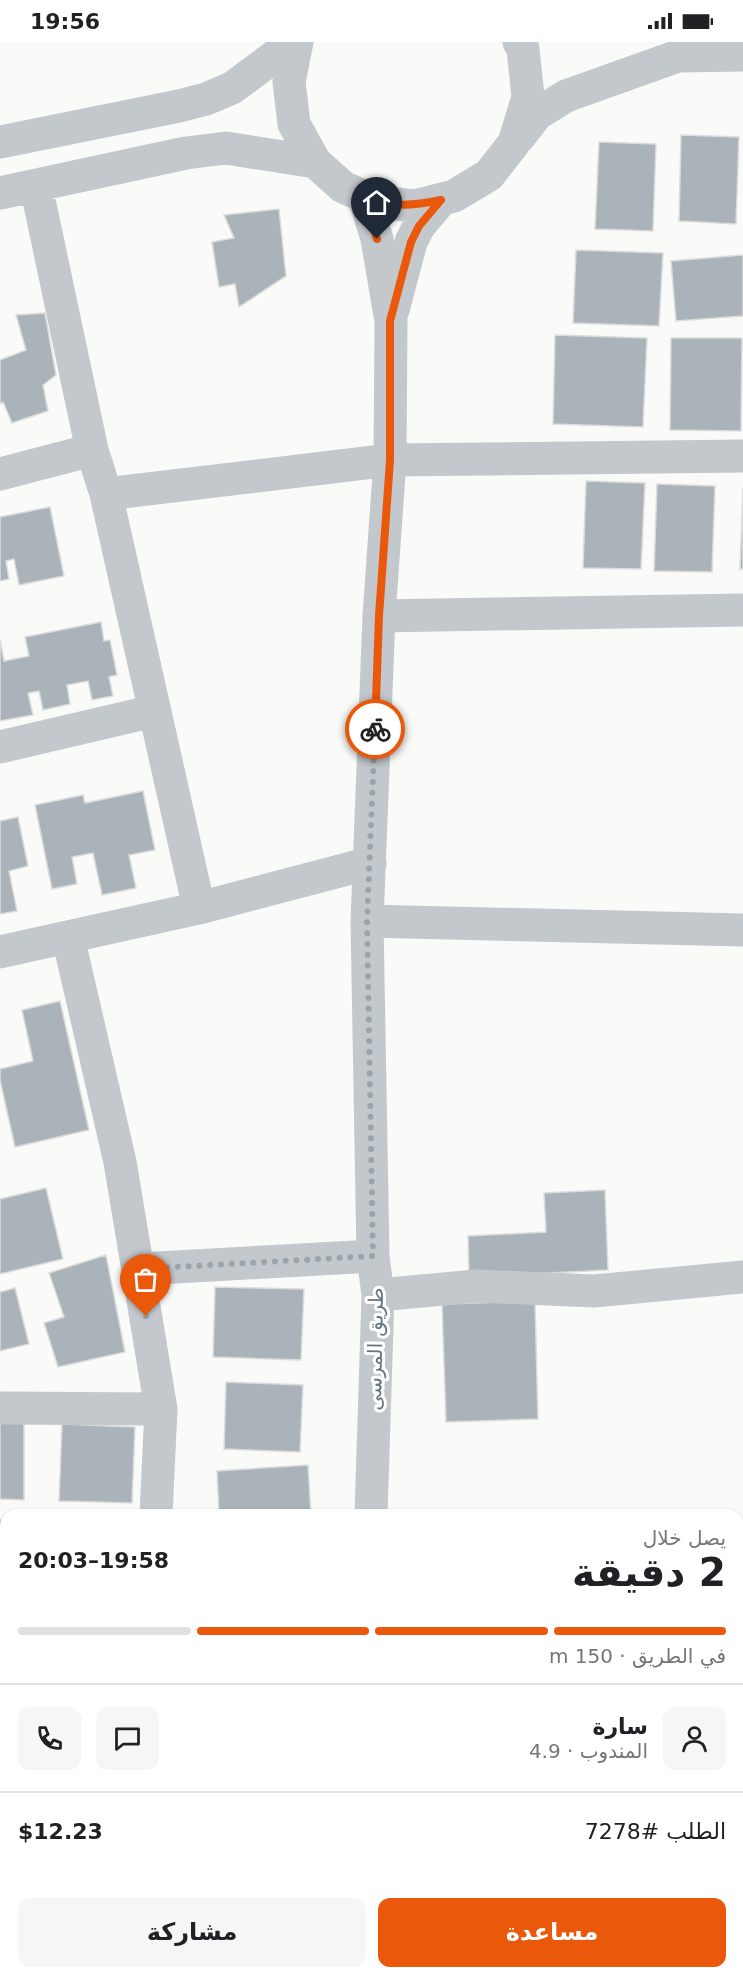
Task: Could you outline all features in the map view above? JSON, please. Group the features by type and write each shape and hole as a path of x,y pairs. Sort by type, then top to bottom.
{"street":[{"path":"0,142 206,99 232,88 296,42"},
{"path":"296,42 288,82 294,124 315,162 343,187 377,202 415,206 454,196 489,175 537,114 566,96 678,56 743,55"},
{"path":"514,143 528,97 523,49 519,42"},
{"path":"0,194 186,153 226,148 315,162"},
{"path":"36,186 92,450 106,494 199,908"},
{"name":"طريق المرسى","path":"362,195 377,239 390,321 390,460 379,616 367,921 373,1256 378,1295 370,1509"},
{"name":"طريق المرسى","path":"390,321 411,242 419,226 441,200"},
{"path":"0,474 92,450"},
{"path":"106,494 390,460 743,456"},
{"path":"379,616 743,610"},
{"path":"0,747 154,711"},
{"path":"0,952 199,908 370,863"},
{"path":"367,921 743,930"},
{"path":"68,937 120,1162 161,1409 156,1509"},
{"path":"139,1269 373,1256"},
{"path":"378,1295 476,1286 594,1291 743,1277"},
{"path":"0,1408 161,1409"}],"building":[{"path":"681,135 739,137 736,224 679,221"},
{"path":"599,142 656,144 653,231 595,229"},
{"path":"279,209 286,276 239,307 235,284 219,287 212,242 234,238 224,215"},
{"path":"576,250 663,253 659,326 573,323"},
{"path":"743,255 743,316 676,321 671,261"},
{"path":"45,313 56,375 43,385 48,411 12,423 3,402 0,404 0,360 26,350 16,315"},
{"path":"555,335 647,338 643,427 553,424"},
{"path":"671,338 742,338 741,431 670,430"},
{"path":"586,481 645,483 641,569 583,568"},
{"path":"657,484 715,486 712,572 654,571"},
{"path":"743,488 743,569 740,569"},
{"path":"50,507 64,576 19,585 14,559 6,561 9,579 0,581 0,517"},
{"path":"101,622 104,641 110,640 117,675 109,677 113,696 92,700 88,681 67,685 70,704 43,710 39,691 28,693 33,715 0,721 0,639 4,661 29,656 25,637"},
{"path":"143,791 155,850 129,855 136,888 102,895 93,853 72,857 77,884 52,889 35,805 83,795 85,803"},
{"path":"18,817 28,866 9,871 17,911 0,914 0,821"},
{"path":"60,1001 89,1130 15,1147 0,1080 0,1069 33,1061 22,1010"},
{"path":"46,1188 63,1259 0,1274 0,1199"},
{"path":"605,1190 608,1270 469,1277 468,1236 546,1232 544,1193"},
{"path":"106,1255 125,1352 58,1367 44,1323 64,1317 49,1273"},
{"path":"215,1287 304,1289 301,1360 213,1357"},
{"path":"15,1288 29,1344 0,1351 0,1292"},
{"path":"535,1301 538,1419 446,1422 442,1304"},
{"path":"226,1382 303,1385 300,1452 224,1449"},
{"path":"0,1417 24,1417 24,1500 0,1499"},
{"path":"62,1424 135,1427 132,1503 59,1501"},
{"path":"308,1465 311,1509 219,1509 217,1471"}],"way so far":[{"path":"146,1316 139,1269 373,1256 367,921 375,729"}],"route":[{"path":"375,729 379,616 390,460 390,321 411,242 419,226 441,200 415,206 377,202 362,195 377,239"}]}
